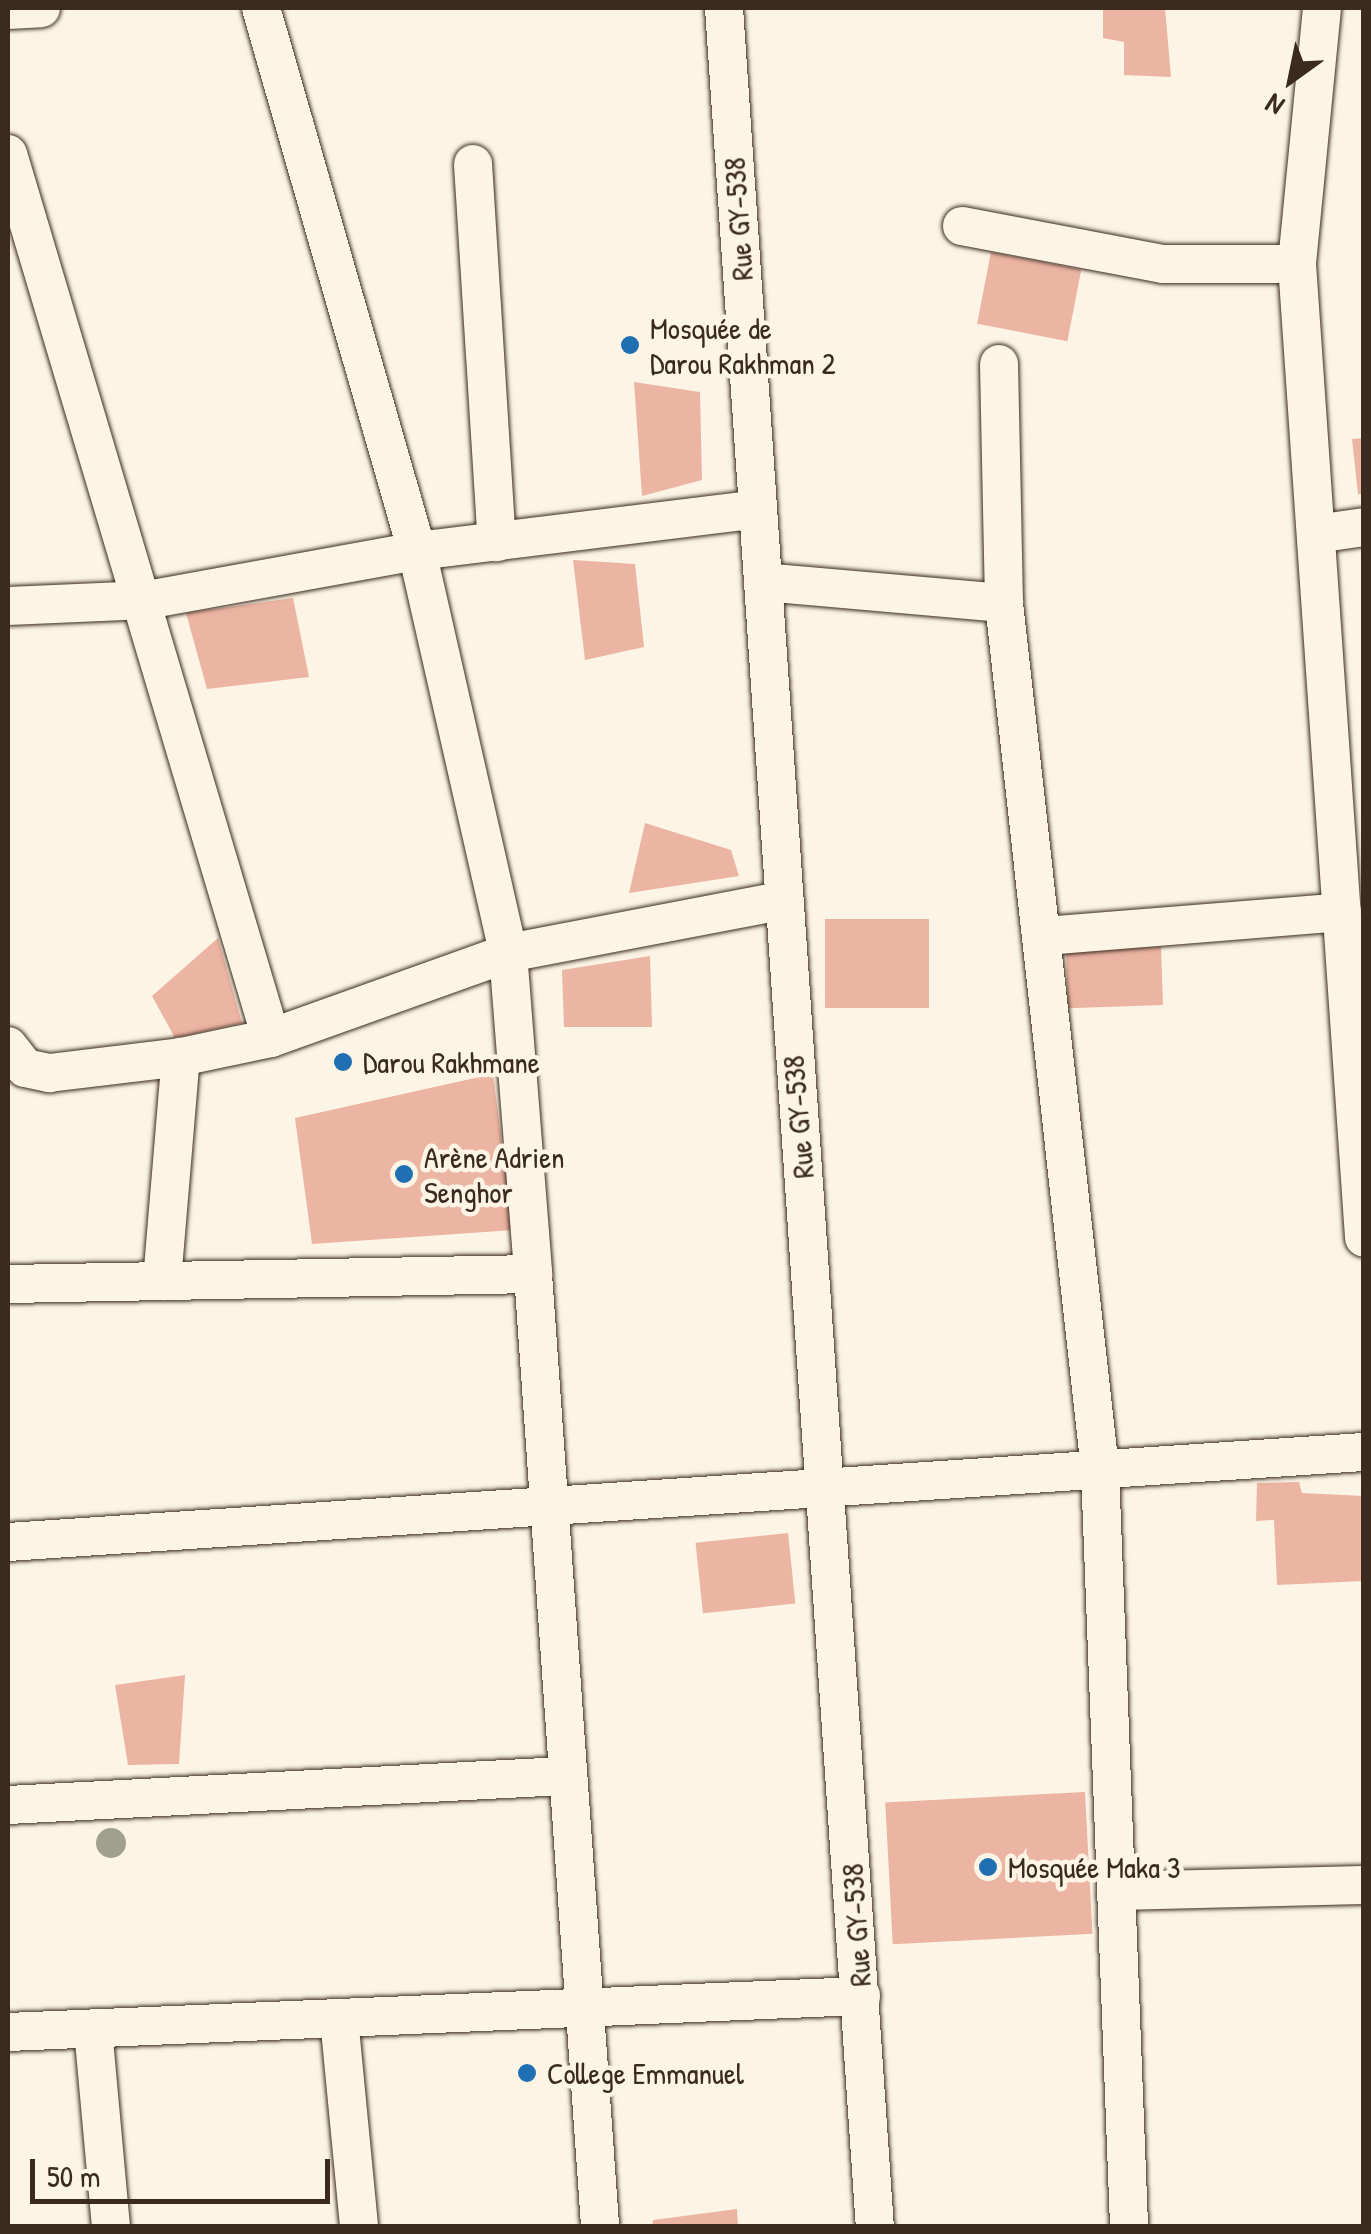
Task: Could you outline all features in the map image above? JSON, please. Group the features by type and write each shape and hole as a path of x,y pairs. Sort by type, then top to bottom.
{"street":[{"path":"8,10 41,8"},
{"path":"261,8 417,551 508,953 551,1506 564,1776 600,2226"},
{"name":"Rue GY-538","path":"724,8 780,901 828,1488 875,2226"},
{"path":"1322,8 1298,264 1350,937 1364,1238"},
{"path":"8,154 147,600 271,1038"},
{"path":"473,164 497,542"},
{"path":"962,226 1163,264 1298,264"},
{"path":"999,364 1004,603 1044,936 1100,1470 1129,2226"},
{"path":"8,606 147,600 417,551 756,509"},
{"path":"1316,534 1364,527"},
{"path":"763,582 1004,603"},
{"path":"8,1046 25,1068 49,1073 181,1057 271,1038 508,953 780,901"},
{"path":"1044,936 1350,937"},
{"path":"162,1281 181,1057"},
{"path":"8,1284 533,1274"},
{"path":"8,1542 1364,1452"},
{"path":"8,1804 564,1776"},
{"path":"1117,1892 1364,1886"},
{"path":"8,2032 861,1996"},
{"path":"338,2018 359,2226"},
{"path":"93,2028 111,2226"}],"building":[{"path":"1103,8 1165,8 1171,77 1124,75 1124,42 1103,38"},
{"path":"991,252 1081,270 1067,341 977,324"},
{"path":"634,382 700,392 702,480 642,496"},
{"path":"1364,438 1364,494 1358,494 1352,439"},
{"path":"573,560 635,564 644,647 585,660"},
{"path":"293,598 309,677 207,689 186,613"},
{"path":"645,823 731,850 739,876 629,893"},
{"path":"825,919 929,919 929,1008 825,1008"},
{"path":"218,938 242,1023 175,1038 152,996"},
{"path":"1161,947 1163,1005 1068,1008 1066,950"},
{"path":"650,956 652,1027 564,1027 562,970"},
{"name":"Arène Adrien Senghor","path":"493,1074 513,1230 312,1244 295,1118"},
{"path":"1299,1482 1302,1493 1364,1496 1364,1581 1277,1585 1274,1520 1256,1521 1257,1483"},
{"path":"788,1533 795,1604 703,1613 696,1543"},
{"path":"185,1675 179,1764 128,1765 115,1685"},
{"name":"Mosquée Maka 3","path":"1085,1792 1092,1934 893,1944 885,1802"},
{"path":"737,2209 738,2226 652,2226 653,2220"}],"place":[{"name":"Mosquée de Darou Rakhman 2","path":"630,345"},
{"name":"Darou Rakhmane","path":"343,1062"},
{"name":"Arène Adrien Senghor","path":"404,1174"},
{"name":"Mosquée Maka 3","path":"988,1867"},
{"name":"College Emmanuel","path":"527,2073"}]}
